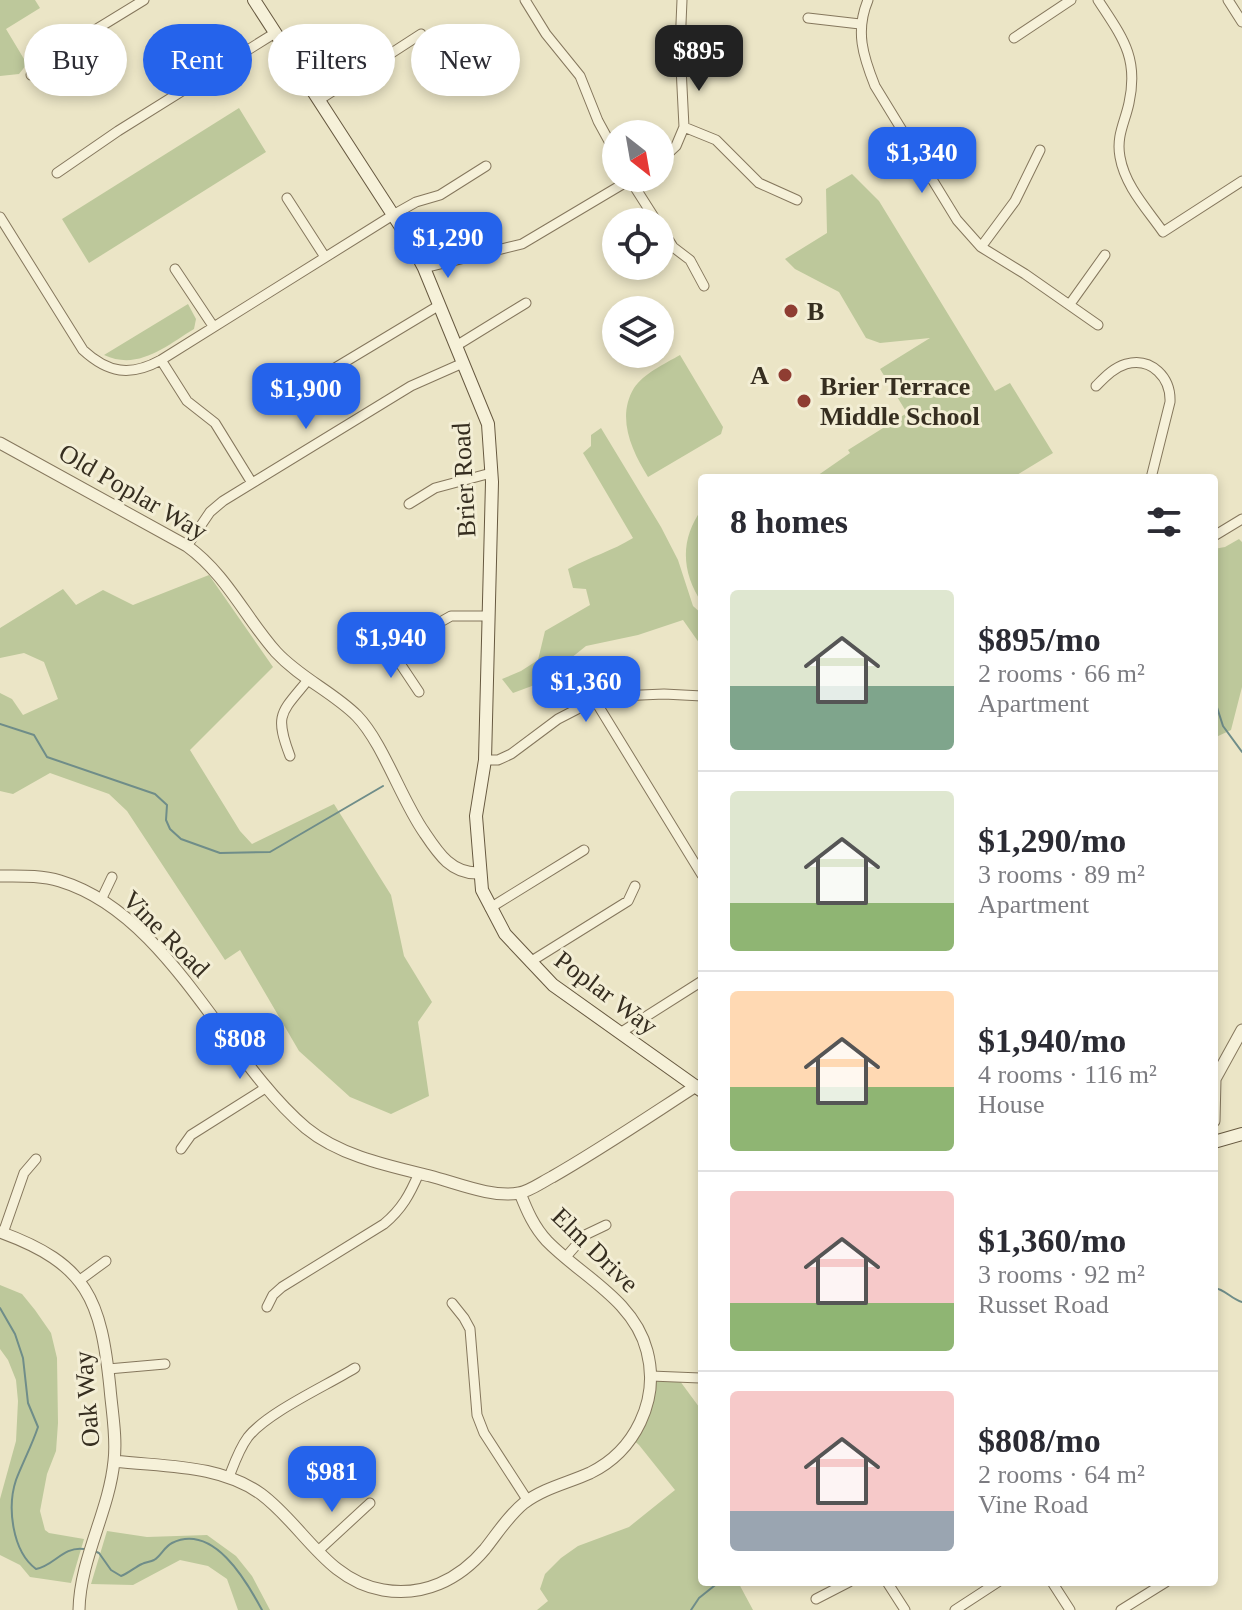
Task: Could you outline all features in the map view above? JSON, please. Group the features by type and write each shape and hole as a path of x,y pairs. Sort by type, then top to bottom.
{"main road":[{"name":"Brier Road","path":"254,0 269,24"},
{"name":"Brier Road","path":"316,96 424,268 488,424 491,473 489,616 485,760 476,816 479,873"},
{"name":"Poplar Way","path":"479,873 482,890 505,934 553,985 698,1085"},
{"path":"1218,1141 1242,1134"}],"street":[{"path":"105,24 144,0"},
{"path":"525,0 546,34 580,76 602,128"},
{"path":"674,148 684,127 680,47 682,0"},
{"path":"868,0 860,24 866,62 875,86 957,220 981,247 1098,325"},
{"path":"1014,38 1071,0"},
{"path":"1098,0 1122,36 1133,72 1129,106 1119,130 1120,156 1126,180 1163,232 1242,181"},
{"path":"1228,0 1242,22"},
{"path":"808,18 860,24"},
{"path":"57,173 268,37"},
{"path":"319,100 411,40"},
{"path":"684,127 716,140 759,183 797,200"},
{"path":"981,247 1015,201 1040,150"},
{"path":"0,217 83,350 98,364 114,370 134,371 161,360 393,215 416,202 440,195 486,166"},
{"path":"424,268 522,244 609,192"},
{"path":"287,198 325,257"},
{"path":"674,248 690,260 704,286"},
{"path":"1070,304 1105,255"},
{"path":"175,269 213,326"},
{"path":"456,346 526,303"},
{"path":"295,392 438,306"},
{"path":"161,360 187,401 215,423 252,483"},
{"path":"187,546 210,512 252,483 411,386 463,363"},
{"path":"1096,386 1109,373 1128,363 1152,366 1165,377 1170,402 1152,474"},
{"name":"Old Poplar Way","path":"0,443 187,546 215,570 275,652 359,718 418,824 442,857 456,870 479,873"},
{"path":"409,504 435,488 491,473"},
{"path":"1218,534 1242,519"},
{"path":"391,650 451,616 489,616"},
{"path":"381,645 391,650 419,692"},
{"path":"290,756 280,720 284,710 308,680"},
{"path":"485,760 498,760 511,754 558,719 596,702 619,696 698,696"},
{"path":"596,702 698,868"},
{"path":"490,908 584,850"},
{"name":"Vine Road","path":"0,876 30,876 60,881 101,900 137,929 162,955 267,1087 306,1128 328,1143 419,1173 494,1193 520,1193"},
{"path":"101,900 112,877"},
{"path":"530,962 628,901 635,886"},
{"path":"620,1033 698,984"},
{"path":"1218,1074 1242,1030"},
{"path":"181,1149 191,1135 267,1087"},
{"path":"520,1193 567,1168 698,1087"},
{"path":"2,1233 24,1173 36,1159"},
{"path":"267,1307 282,1287 398,1212 408,1200 419,1173"},
{"name":"Elm Drive","path":"115,1461 198,1470 229,1477 260,1493 346,1576 365,1585 385,1591 423,1590 451,1579 474,1561 509,1518 528,1501 589,1473 622,1449 642,1419 651,1376 647,1349 636,1323 615,1299 565,1258 538,1229 520,1193"},
{"path":"565,1258 585,1235 606,1225"},
{"name":"Oak Way","path":"2,1233 53,1256 80,1280 101,1320 115,1461 82,1577 79,1610"},
{"path":"80,1280 106,1261"},
{"path":"452,1303 470,1329 477,1415 484,1433 528,1501"},
{"path":"108,1369 165,1364"},
{"path":"229,1477 239,1450 248,1436 263,1423 355,1368"},
{"path":"651,1376 698,1378"},
{"path":"318,1551 370,1503"},
{"path":"816,1599 841,1586"},
{"path":"890,1586 905,1610"},
{"path":"955,1610 992,1586"},
{"path":"1055,1586 1070,1610"},
{"path":"1121,1610 1160,1586"}],"green space":[{"path":"0,0 35,0 40,8 6,29 24,59 24,68 19,74 0,76"},
{"path":"239,108 266,152 89,263 62,219"},
{"path":"852,174 879,201 995,391 1010,383 1053,453 1019,474 820,474 850,453 848,450 907,413 880,369 930,338 880,343 866,338 839,292 795,269 785,259 827,233 826,189"},
{"path":"188,304 196,319 194,329 173,342 140,358 116,359 104,355"},
{"path":"680,355 723,427 721,434 648,477 628,434 626,411 634,388 643,378 657,368 674,368 674,358"},
{"path":"601,428 661,527 678,560 693,606 698,610 698,641 683,620 638,635 586,646 540,683 513,693 502,679 538,660 545,631 590,605 586,589 573,588 568,569 633,538 583,453 591,446 591,435"},
{"path":"698,515 698,596 690,579 686,556"},
{"path":"1239,539 1242,542 1242,687 1231,730 1218,736 1218,548"},
{"path":"209,575 273,667 190,750 240,831 252,844 334,804 391,895 404,956 432,1002 418,1022 429,1096 391,1114 350,1097 299,1051 240,950 225,960 127,811 109,794 50,773 13,794 0,791 0,693 12,699 23,715 58,699 44,662 24,653 0,658 0,628 63,589 76,605 103,590 133,605"},
{"path":"0,1285 22,1294 35,1310 51,1333 57,1358 56,1451 47,1474 40,1511 45,1530 49,1533 84,1539 71,1583 30,1577 20,1565 0,1555 0,1499 16,1441 18,1401 16,1380 0,1349"},
{"path":"651,1376 677,1377 698,1406 698,1586 740,1586 753,1610 537,1610 548,1601 540,1589 545,1574 561,1558 578,1546 629,1527 675,1490 631,1438"},
{"path":"107,1531 147,1537 207,1535 236,1556 252,1576 270,1610 238,1610 227,1579 208,1566 180,1560 133,1585 91,1584"}],"waterway":[{"path":"1218,710 1223,726 1242,752"},
{"path":"0,724 34,735 47,757 155,794 167,805 166,820 170,829 181,839 220,853 270,852 383,786"},
{"path":"1218,1289 1242,1302"},
{"path":"0,1308 15,1334 23,1358 28,1403 38,1427 13,1491 12,1515 17,1540 21,1551 36,1569 70,1550 84,1549"},
{"path":"94,1551 121,1576 154,1560 172,1543 187,1539 201,1541 214,1548 237,1570 262,1610"},
{"path":"691,1610 699,1598 714,1586"}],"place":[{"name":"B","path":"791,311"},
{"name":"A","path":"785,375"},
{"name":"Brier Terrace Middle School","path":"804,401"}]}
